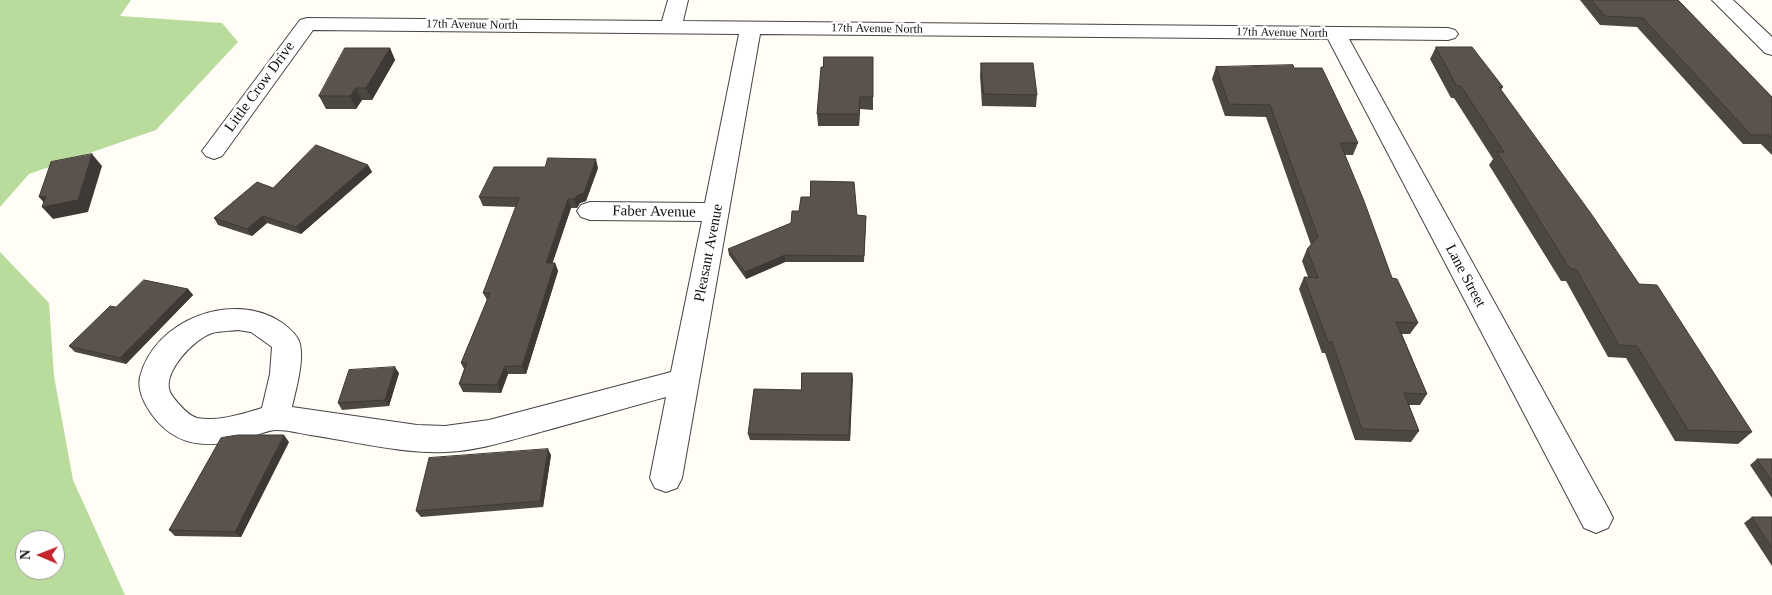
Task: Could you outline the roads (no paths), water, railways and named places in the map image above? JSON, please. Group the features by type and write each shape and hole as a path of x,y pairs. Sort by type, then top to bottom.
{"street":[{"path":"670,27 678,0"},
{"path":"1722,0 1772,48"},
{"name":"17th Avenue North","path":"307,24 1448,34"},
{"name":"Little Crow Drive","path":"214,151 307,24"},
{"name":"Pleasant Avenue","path":"666,478 751,28"},
{"name":"Lane Street","path":"1335,33 1596,518"},
{"name":"Faber Avenue","path":"590,211 717,212"},
{"path":"275,417 285,374 286,344 276,332 257,323 239,320 220,321 201,326 186,334 167,353 157,370 154,387 160,404 175,421 190,429 211,431 237,428 275,417 417,438 444,439 489,433 685,380"}]}
